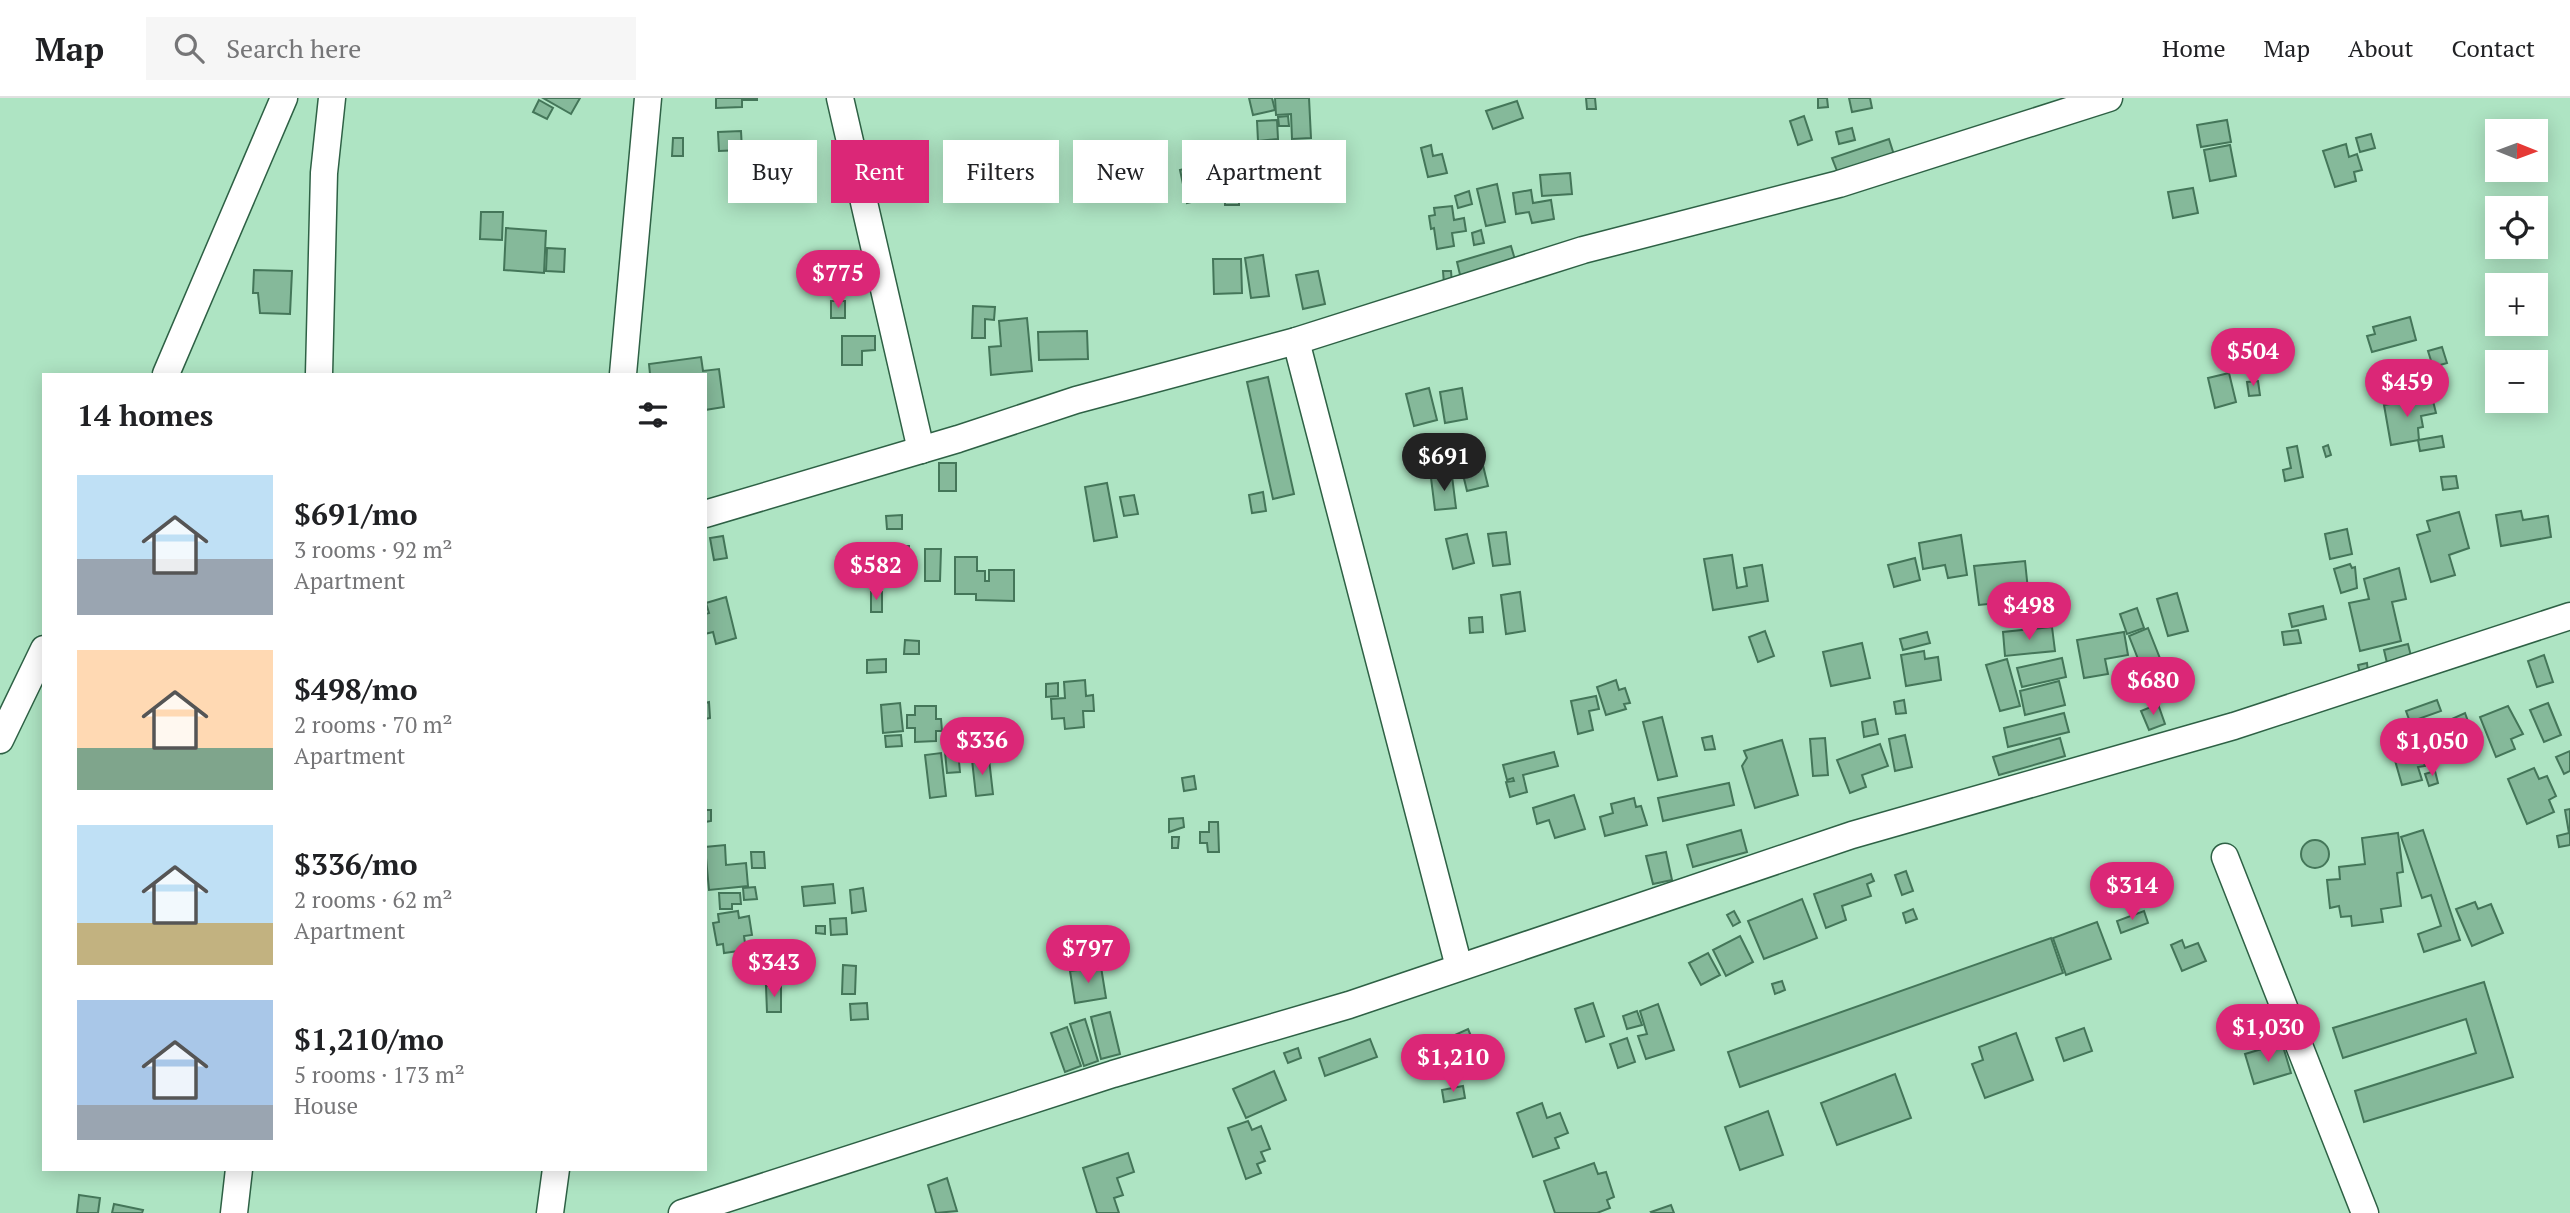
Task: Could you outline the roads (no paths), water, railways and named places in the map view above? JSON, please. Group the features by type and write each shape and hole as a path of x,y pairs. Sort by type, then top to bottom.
{"street":[{"path":"166,373 284,98"},
{"path":"318,373 324,173 332,98"},
{"path":"623,373 648,98"},
{"path":"840,98 921,450"},
{"path":"707,513 921,450 1076,400 1296,341 1583,250 1839,184 2109,98"},
{"path":"1296,341 1459,967"},
{"path":"682,1213 1113,1074 1349,1005 1852,835 2234,726 2570,616"},
{"path":"0,740 42,653"},
{"path":"2225,857 2365,1213"},
{"path":"234,1213 239,1171"},
{"path":"550,1213 556,1171"}]}
